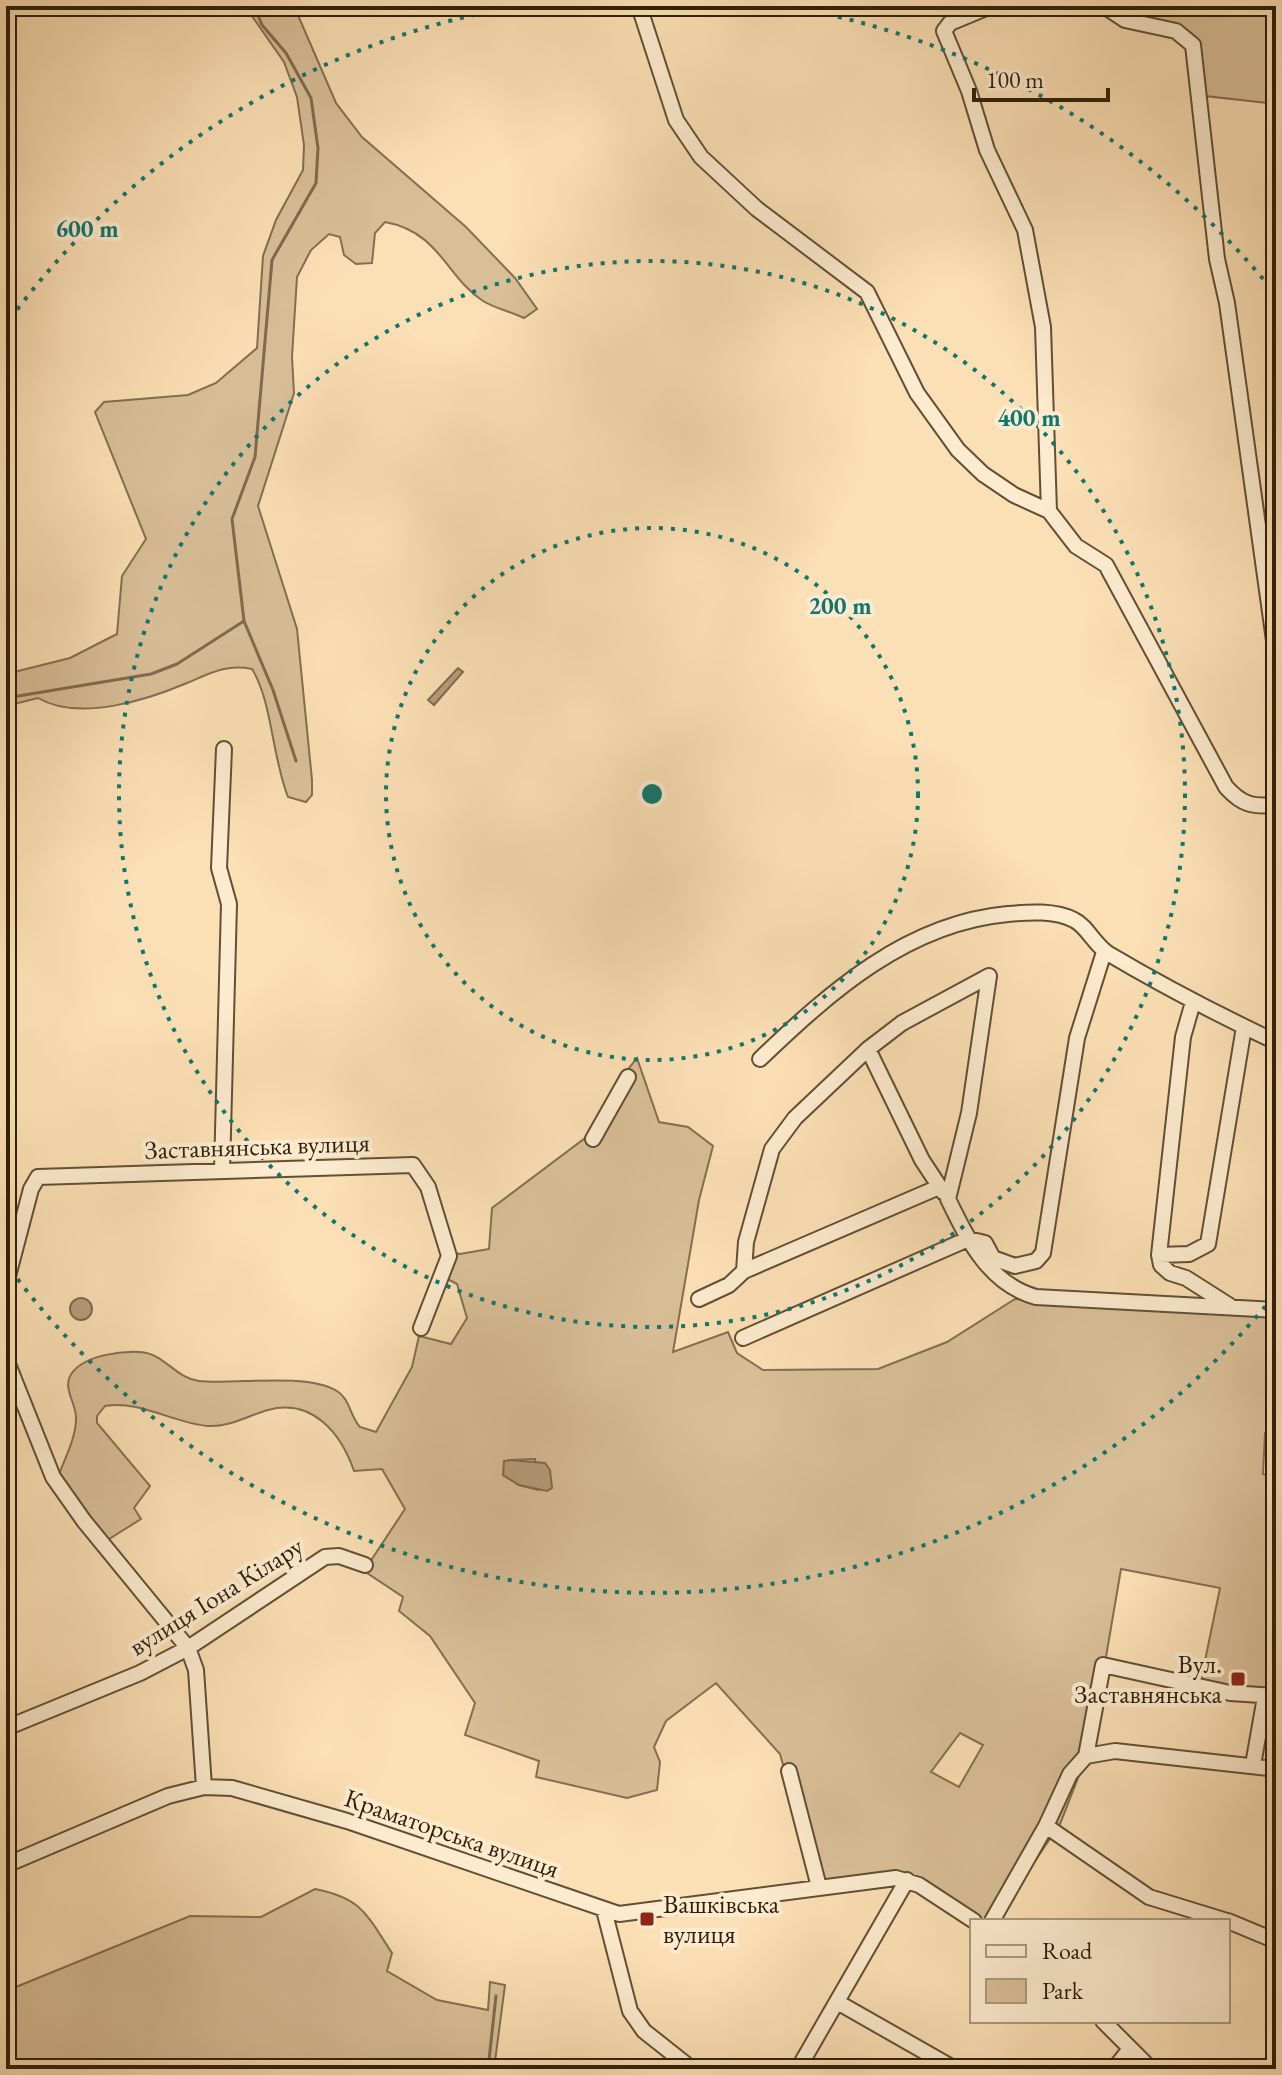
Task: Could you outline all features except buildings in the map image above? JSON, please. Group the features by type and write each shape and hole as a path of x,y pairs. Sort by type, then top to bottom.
{"street":[{"path":"639,6 676,120 701,157 757,209 867,292 898,360 936,423 983,474 1014,495 1049,511 1076,546 1106,565 1226,787 1239,801 1251,806 1276,805"},
{"path":"991,6 950,23 944,31 969,91 987,150 1025,230 1043,327 1049,511"},
{"path":"1104,6 1125,20 1163,27 1188,38 1194,65 1217,259 1227,303 1276,655"},
{"path":"222,1170 229,904 219,868 224,749"},
{"path":"760,1059 837,987 877,961 941,928 964,920 1025,912 1077,921 1104,952 1193,1002 1276,1042"},
{"path":"743,1338 968,1239 985,1243 993,1258 1015,1266 1036,1261 1043,1253 1077,1038 1104,952"},
{"path":"744,1271 746,1242 772,1149 795,1118 868,1049 902,1023 989,976 969,1113 943,1193"},
{"path":"1193,1002 1183,1037 1159,1255 1161,1265 1170,1273 1186,1278 1234,1308"},
{"path":"1159,1255 1189,1254 1208,1244 1244,1027"},
{"path":"868,1049 922,1160 968,1239 998,1277 1017,1292 1036,1297 1276,1310"},
{"path":"593,1139 628,1077"},
{"name":"Заставнянська вулиця","path":"6,1284 31,1189 38,1177 413,1165 428,1187 449,1256 421,1328"},
{"path":"699,1299 729,1285 744,1271 943,1193"},
{"path":"6,1359 53,1477 84,1521 188,1648 196,1670 204,1787"},
{"name":"вулиця Іона Кілару","path":"6,1728 140,1673 188,1648 325,1557 339,1556 365,1565"},
{"path":"993,1919 1046,1826 1070,1774 1086,1756 1103,1665 1195,1686 1270,1697 1253,1765"},
{"path":"1086,1756 1115,1751 1276,1769"},
{"path":"789,1771 819,1887"},
{"name":"Краматорська вулиця","path":"6,1865 168,1796 204,1787 232,1788 347,1821 604,1910 641,1912 819,1887 902,1879"},
{"path":"1046,1826 1149,1897 1220,1919"},
{"path":"798,2069 839,2003 902,1879 971,1919"},
{"path":"604,1910 630,2011 644,2031 692,2069"},
{"path":"1230,1922 1276,1941"},
{"path":"839,2003 955,2069"},
{"path":"1105,2023 1151,2069"},
{"path":"1114,2069 1129,2050"}],"green space":[{"path":"245,6 294,6 336,103 362,137 466,227 515,278 537,309 524,318 483,301 418,235 385,222 375,233 372,263 356,264 344,255 340,237 329,234 311,250 297,277 292,357 294,393 258,506 297,629 312,780 312,795 306,802 288,797 264,697 252,669 219,670 153,696 113,706 73,708 38,698 6,706 6,674 70,658 117,634 122,576 146,539 95,412 104,402 188,395 216,383 257,348 263,256 276,220 303,170 304,145 297,97 284,62"},
{"path":"1094,6 1276,6 1276,104 1205,96 1197,50 1179,38 1122,23"},
{"path":"637,1058 659,1122 688,1127 713,1146 699,1200 673,1352 728,1332 737,1353 763,1370 878,1369 947,1342 1015,1299 1276,1315 1276,1434 1265,1433 1263,1474 1276,1475 1276,1698 1200,1685 1220,1588 1121,1569 1091,1745 1060,1824 995,1919 970,1919 896,1880 818,1888 780,1754 716,1683 666,1721 654,1747 660,1762 657,1790 627,1798 536,1777 539,1761 465,1735 475,1703 430,1636 399,1611 403,1597 364,1571 405,1509 382,1469 354,1471 333,1432 311,1414 284,1408 268,1410 224,1425 208,1426 131,1406 105,1406 97,1416 97,1423 150,1486 134,1508 141,1519 106,1541 58,1477 75,1426 76,1413 69,1378 85,1362 114,1353 148,1353 183,1375 199,1381 290,1381 324,1385 341,1394 360,1427 376,1432 412,1367 419,1336 451,1344 467,1318 457,1284 438,1274 447,1251 460,1254 489,1249 492,1208 593,1132 621,1078","holes":["535,1459 538,1490 519,1485 503,1475 510,1460","960,1733 983,1745 959,1787 931,1772"]},
{"path":"315,1889 343,1897 362,1910 392,1953 387,1971 437,2000 488,2010 490,1982 505,1985 494,2069 6,2069 6,1991 190,1916 261,1917"}],"shaded area":[{"path":"458,668 463,672 434,705 428,700"},
{"path":"81,1298 89,1301 92,1309 89,1317 81,1320 73,1317 70,1309 73,1301"},
{"path":"504,1461 545,1463 550,1470 552,1488 547,1491 519,1485 503,1475"}],"waterway":[{"path":"254,6 262,25 286,53 311,98 318,148 316,183 272,260 255,457 232,519 244,621 273,690 296,761"},
{"path":"6,698 151,674 177,664 244,621"},
{"path":"488,2069 496,1996"}],"place":[{"name":"Вул. Заставнянська","path":"1238,1679"},
{"name":"Вашківська вулиця","path":"647,1919"}]}
